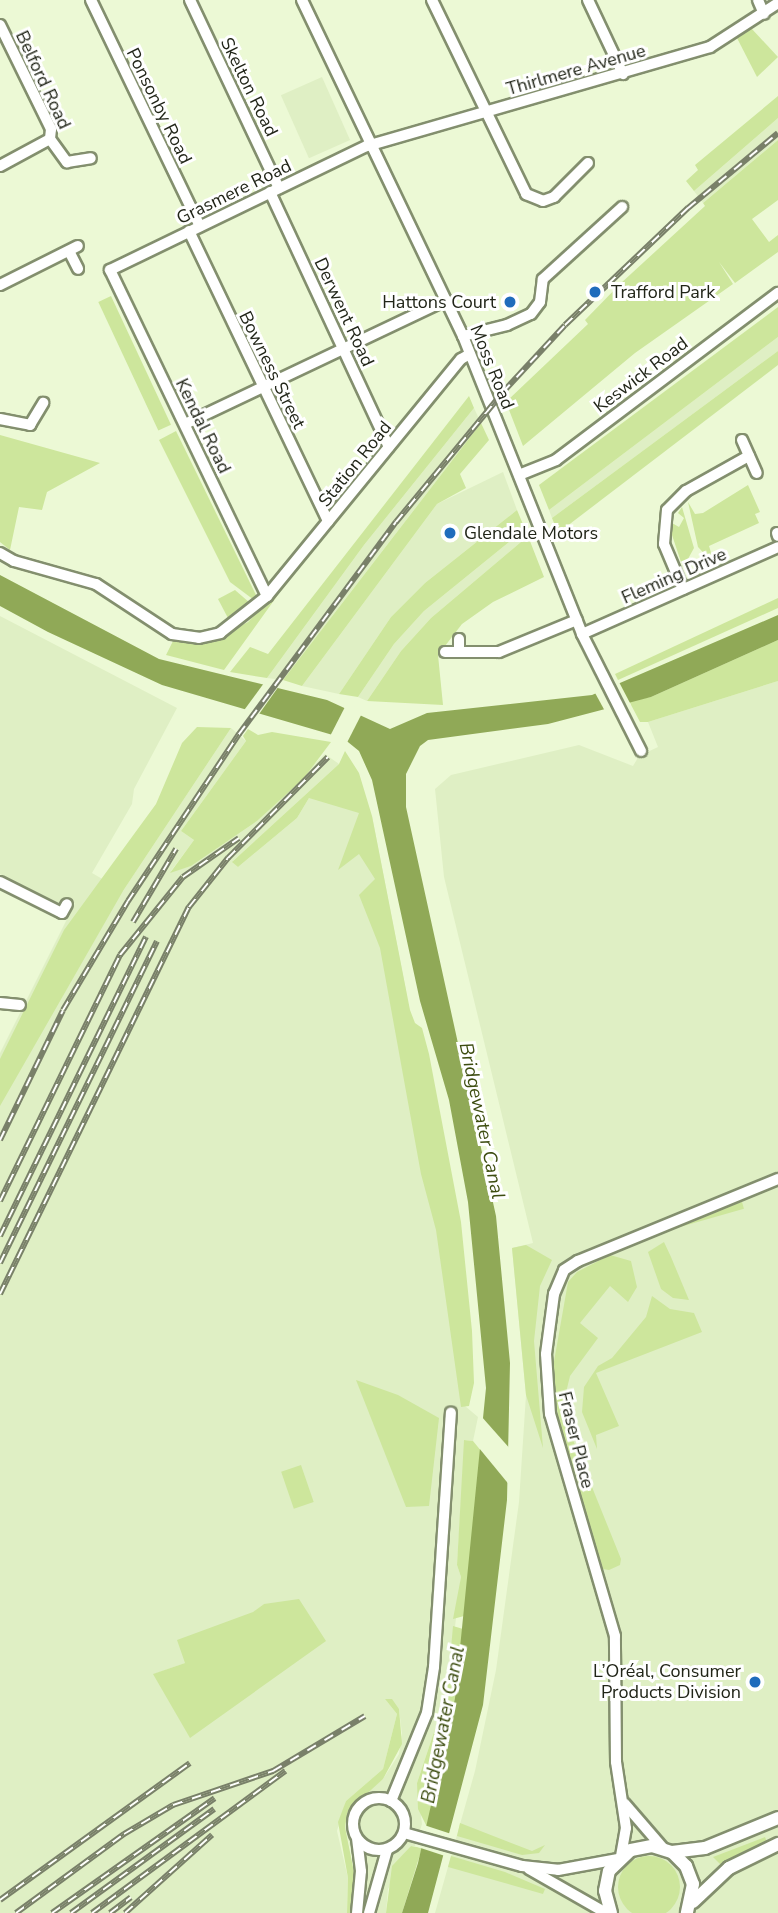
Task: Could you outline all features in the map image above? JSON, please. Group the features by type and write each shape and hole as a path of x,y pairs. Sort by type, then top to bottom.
{"street":[{"name":"Ponsonby Road","path":"91,0 200,226"},
{"name":"Skelton Road","path":"190,0 275,190"},
{"name":"Moss Road","path":"302,0 463,336 583,635 600,674 641,751"},
{"path":"432,0 526,194 532,199 554,197 588,163"},
{"path":"588,0 623,74"},
{"path":"758,0 764,14"},
{"name":"Thirlmere Avenue","path":"372,145 710,47 778,3"},
{"name":"Belford Road","path":"0,25 51,129 50,139 67,162 91,158"},
{"path":"0,166 50,139"},
{"name":"Grasmere Road","path":"110,271 372,145"},
{"name":"Derwent Road","path":"275,190 389,447"},
{"path":"463,336 508,326 531,314 540,302 543,279 601,232 622,207"},
{"name":"Bowness Street","path":"189,231 328,521"},
{"path":"0,285 73,248 78,269"},
{"name":"Kendal Road","path":"110,271 267,596"},
{"name":"Keswick Road","path":"519,475 556,460 778,293"},
{"path":"185,424 446,300"},
{"name":"Station Road","path":"0,553 14,561 96,584 150,622 188,638 220,633 267,596 461,359 470,354"},
{"path":"0,419 30,425 43,403"},
{"path":"742,440 757,473"},
{"path":"683,589 664,544 662,527 667,510 679,496 749,456"},
{"name":"Fleming Drive","path":"583,635 778,547"},
{"path":"446,652 499,652 577,620"},
{"path":"459,639 459,652"},
{"path":"1,885 62,913 67,904"},
{"path":"0,1003 20,1005"},
{"name":"Fraser Place","path":"620,1857 624,1803 616,1762 615,1636 559,1451 547,1394 546,1354 557,1281 564,1270 588,1257 778,1179"},
{"path":"391,1801 426,1713 434,1667 451,1413"},
{"path":"357,1913 361,1871 352,1823 359,1807 374,1798 391,1801 405,1818 404,1833 387,1850 369,1913"},
{"name":"Fraser Place","path":"624,1803 668,1850"},
{"path":"404,1833 522,1866 571,1871 620,1857 641,1847 668,1850 705,1848 778,1818"},
{"path":"357,1839 371,1850 387,1850"},
{"path":"688,1911 729,1868 778,1844"},
{"path":"668,1850 691,1875 688,1911"},
{"path":"609,1913 606,1881 620,1857"},
{"path":"522,1866 609,1913"}],"shaded area":[{"path":"751,28 778,57 757,77 737,38"},
{"path":"322,77 350,140 309,158 281,95"},
{"path":"778,96 778,118 694,191 686,181 698,170 695,165"},
{"path":"778,118 778,140 703,203 694,191"},
{"path":"778,140 778,200 752,219 769,242 778,235 778,252 735,283 719,262 733,284 635,353 523,446 506,402 588,324 585,320 620,284 705,206 703,203"},
{"path":"111,296 171,425 158,431 98,302"},
{"path":"778,307 778,337 549,510 539,485"},
{"path":"778,337 778,351 552,518 549,510"},
{"path":"778,351 778,365 558,533 552,518"},
{"path":"469,396 474,408 364,545 267,678 230,672 250,647 268,654"},
{"path":"474,408 481,423 283,680 267,678 364,545"},
{"path":"481,423 489,440 460,474 466,488 437,504 302,686 283,680"},
{"path":"176,431 257,597 254,600 230,582 159,440"},
{"path":"0,435 100,463 47,492 42,510 19,507 10,550 0,542"},
{"path":"503,472 517,510 425,583 391,617 339,694 302,686 437,504"},
{"path":"748,485 760,512 755,514 759,523 709,546 715,565 698,547 688,502 695,514 703,513"},
{"path":"682,507 694,548 683,568 671,532 672,523 679,527 684,518 678,513"},
{"path":"517,510 525,529 424,611 394,644 358,697 339,694 391,617 425,583"},
{"path":"525,529 528,536 431,618 401,651 367,701 358,697 394,644 424,611"},
{"path":"528,536 544,577 493,602 462,624 438,655 443,705 367,701 401,651 431,618"},
{"path":"293,574 224,670 166,655 173,641 207,643 248,622"},
{"path":"0,575 159,659 327,700 390,729 427,713 592,695 778,615 778,640 651,697 548,724 428,740 420,746 406,774 406,807 496,1216 510,1363 507,1500 483,1705 428,1913 402,1913 418,1863 455,1698 486,1388 468,1202 449,1100 420,1001 372,780 359,751 343,738 162,685 48,632 0,606"},
{"path":"235,590 250,603 229,620 218,599"},
{"path":"778,598 778,608 618,680 615,674"},
{"path":"0,616 177,708 134,789 132,804 92,873 123,891 231,728 246,741 181,831 194,840 171,871 191,866 257,821 325,754 339,764 233,861 238,867 297,818 312,793 372,816 407,996 399,998 465,1406 478,1417 473,1441 465,1440 457,1565 461,1577 447,1693 417,1783 422,1824 415,1846 411,1846 388,1889 386,1913 351,1913 354,1863 345,1827 352,1803 383,1779 399,1754 402,1734 399,1709 385,1699 397,1714 383,1769 346,1801 337,1831 348,1878 347,1913 0,1913 0,1053 75,903 59,908 0,874","holes":["264,1604 190,1737 154,1674 185,1663"]},
{"path":"778,640 778,681 648,722 640,722 629,701 651,697"},
{"path":"778,681 778,1913 435,1913 475,1771 496,1670 519,1502 526,1395 512,1248 533,1243 444,877 435,789 451,775 579,745 633,766 639,756 658,747 648,722"},
{"path":"197,727 231,728 123,891 0,1106 0,1059 64,930 156,804 182,743"},
{"path":"248,729 258,735 272,732 331,742 304,778 257,821 191,866 170,873 194,840 181,831 246,741 243,736"},
{"path":"345,751 359,773 372,816 410,1010 415,1023 422,1028 429,1054 461,1222 472,1331 474,1383 469,1406 461,1407 436,1230 421,1174 380,948 359,895 375,879 359,854 338,870 359,813 309,798 297,818 238,867 232,862 339,764"},
{"path":"742,1202 744,1209 664,1232 662,1225"},
{"path":"664,1242 689,1300 673,1298 661,1289 648,1252"},
{"path":"526,1245 552,1260 540,1286 534,1341 543,1448 526,1395 512,1248"},
{"path":"610,1255 631,1261 637,1287 628,1302 610,1286 580,1323 598,1338 570,1376 563,1405 567,1425 621,1559 620,1565 609,1570 603,1569 561,1438 552,1373 568,1282 577,1272"},
{"path":"652,1296 670,1309 694,1313 702,1332 596,1373 619,1426 596,1435 597,1449 582,1412 584,1387 598,1366 612,1358 646,1317"},
{"path":"356,1380 398,1395 439,1418 429,1506 406,1507"},
{"path":"464,1440 473,1441 482,1452 464,1616 453,1619 461,1577 457,1565"},
{"path":"301,1465 314,1502 294,1509 281,1472"},
{"path":"299,1599 326,1641 190,1738 153,1674 185,1663 177,1640 253,1612 264,1604"},
{"path":"453,1626 463,1629 455,1698 427,1827 418,1809 417,1783 447,1693"},
{"path":"385,1699 392,1699 399,1709 402,1744 383,1779 348,1811 345,1827 355,1877 351,1913 347,1913 348,1878 338,1822 346,1801 383,1769 397,1714"},
{"path":"460,1823 532,1851 545,1845 539,1853 522,1855 457,1836"},
{"path":"765,1837 767,1842 722,1866 713,1857"},
{"path":"411,1846 422,1848 402,1913 386,1913 392,1866"},
{"path":"451,1856 505,1872 545,1889 543,1894 448,1867"},
{"path":"649,1856 661,1858 671,1865 678,1875 678,1899 671,1909 661,1916 649,1918 637,1916 627,1909 620,1899 618,1887 620,1875 627,1865 637,1858"}],"pier":[{"path":"619,682 631,705 606,713 594,691"},
{"path":"264,683 279,686 257,717 242,713"},
{"path":"347,703 363,711 346,745 330,737"},
{"path":"481,1416 513,1452 511,1487 479,1448"},
{"path":"424,1825 454,1835 447,1857 417,1847"}],"railway":[{"path":"0,1140 63,1010 128,901 239,734 396,522 503,392 565,325 688,208 778,133"},
{"path":"0,1294 189,907 228,858 328,757"},
{"path":"0,1201 120,955 183,877 239,838"},
{"path":"133,922 176,849"},
{"path":"0,1236 146,937"},
{"path":"0,1263 157,941"},
{"path":"16,1913 124,1834 173,1805 273,1771 365,1716"},
{"path":"0,1900 190,1763"},
{"path":"92,1913 285,1771"},
{"path":"52,1913 215,1798"},
{"path":"71,1913 214,1809"},
{"path":"125,1913 212,1835"},
{"path":"110,1913 131,1897"}],"place":[{"name":"Trafford Park","path":"595,292"},
{"name":"Hattons Court","path":"510,302"},
{"name":"Glendale Motors","path":"450,533"},
{"name":"L’Oréal, Consumer Products Division","path":"755,1682"}],"water label":[{"name":"Bridgewater Canal","path":"481,1121"},
{"name":"Bridgewater Canal","path":"444,1725"}]}
